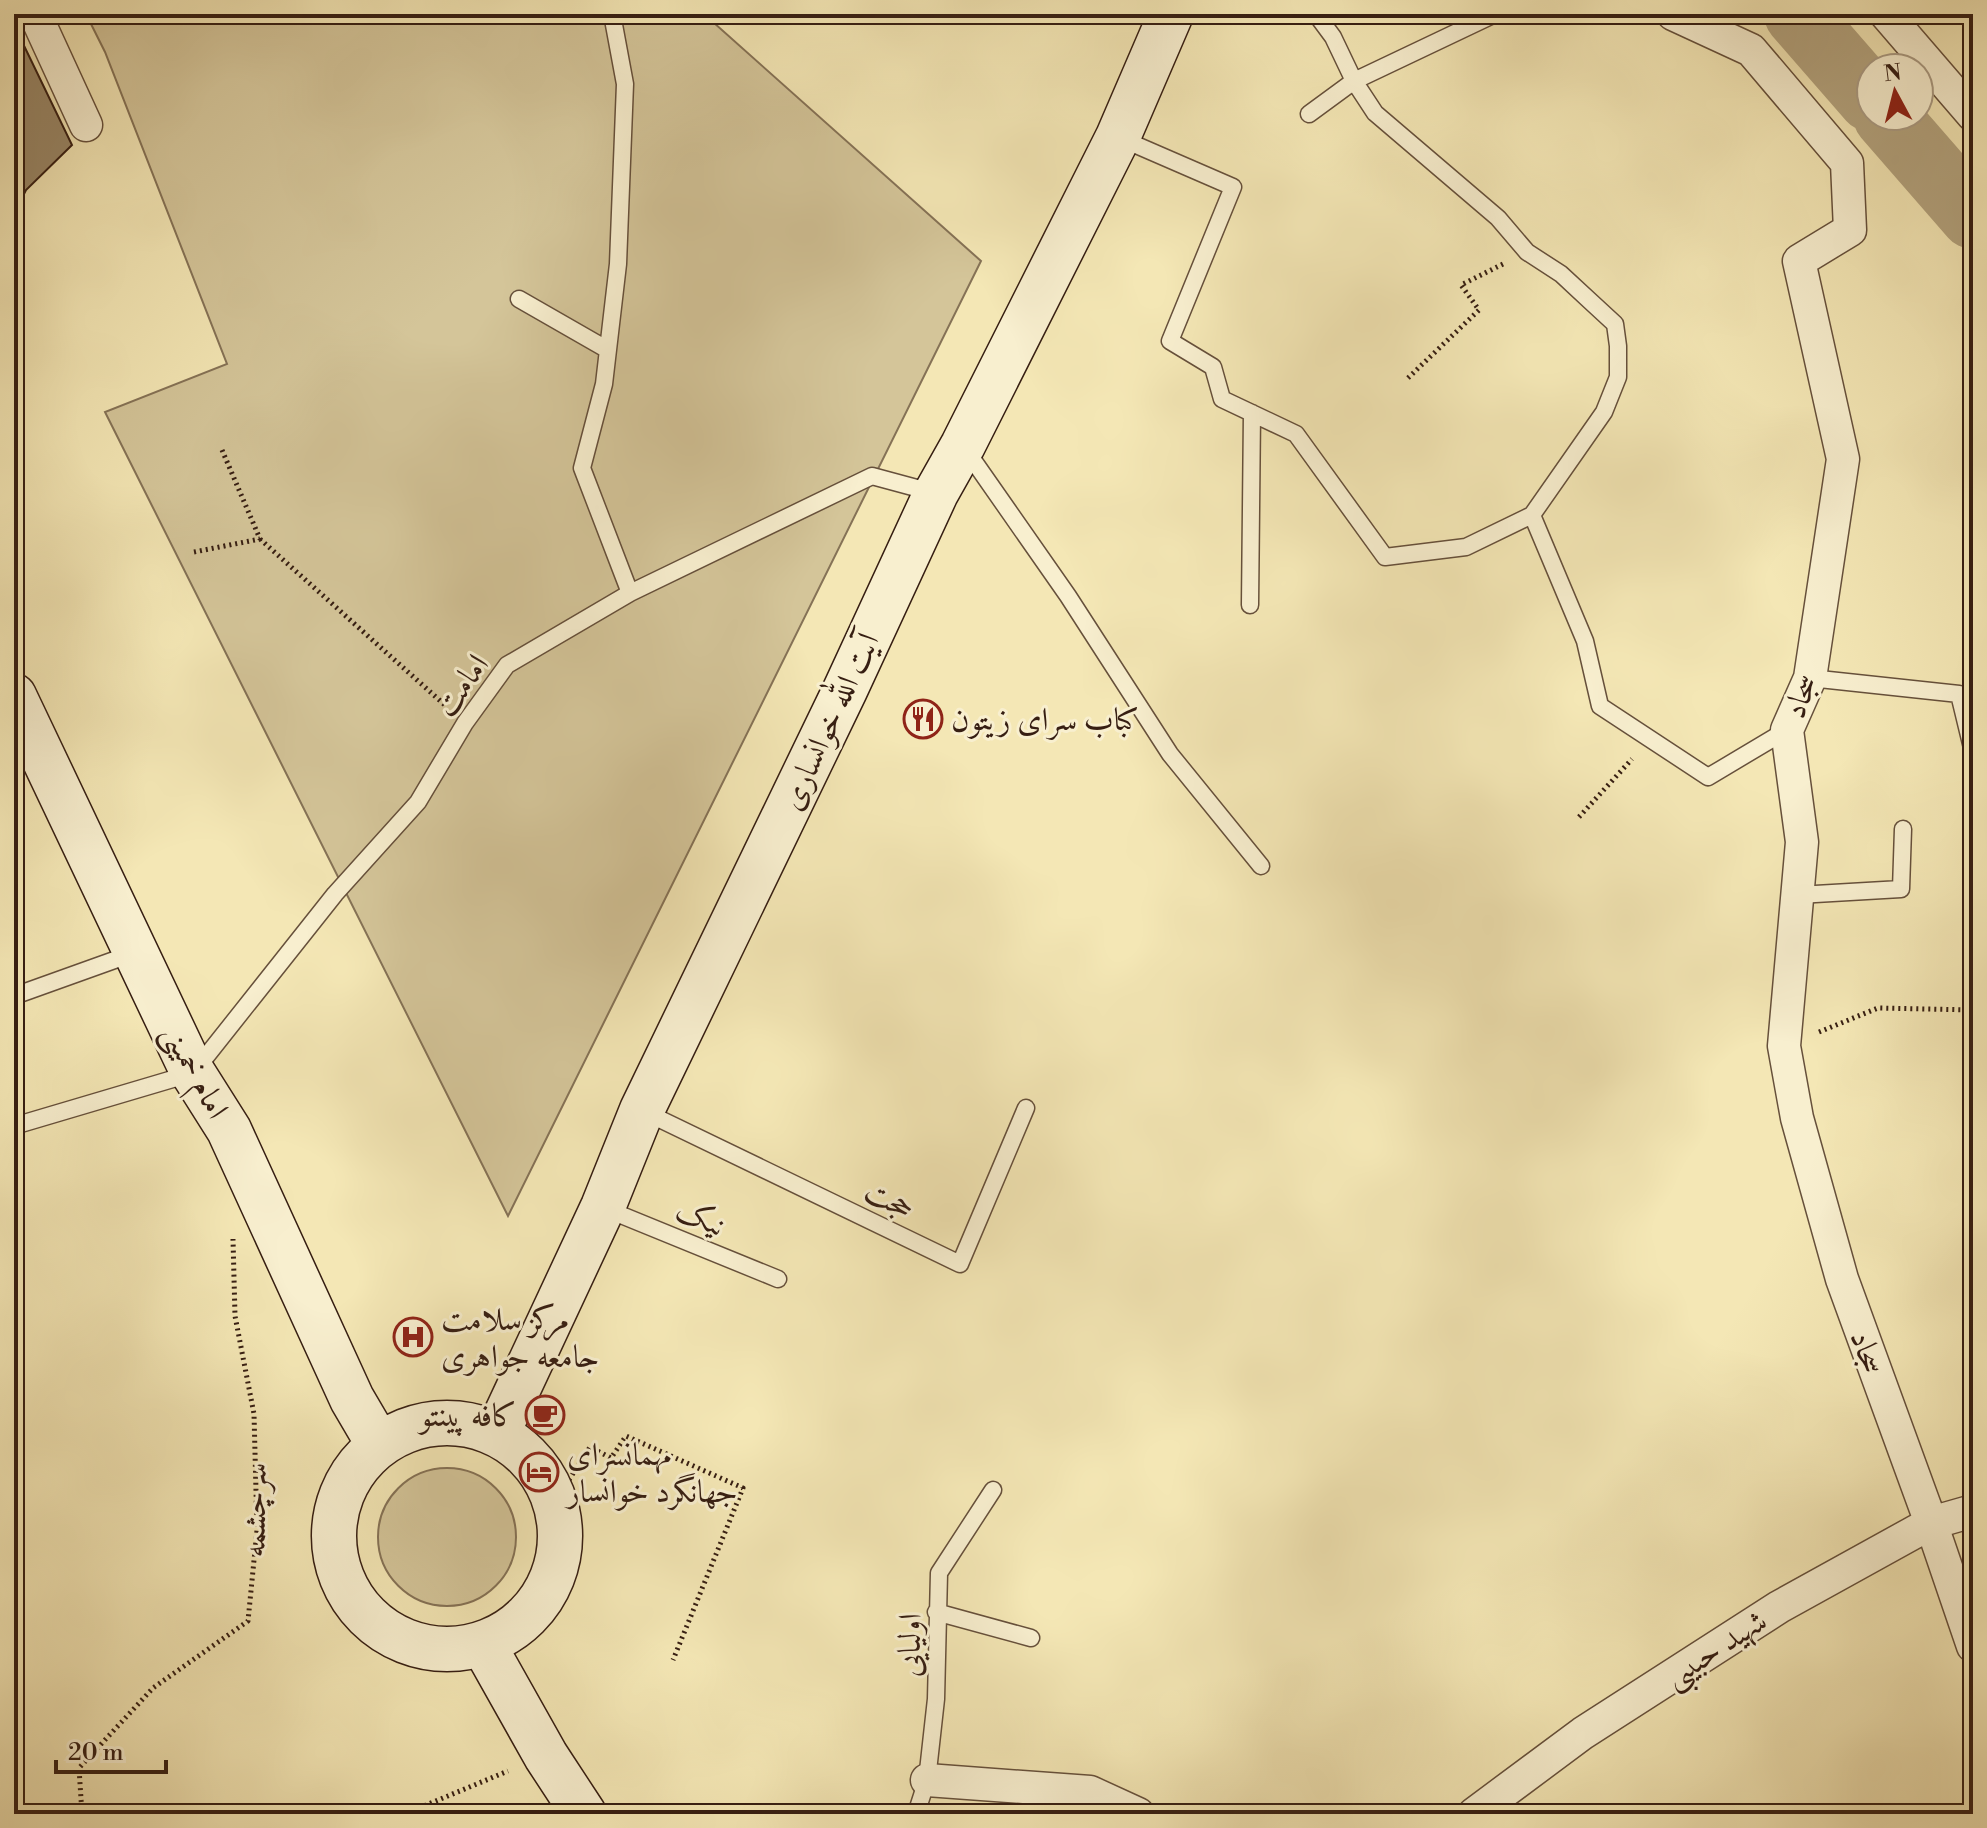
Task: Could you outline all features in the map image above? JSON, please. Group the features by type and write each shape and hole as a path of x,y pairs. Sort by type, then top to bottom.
{"main road":[{"name":"آیت الله خوانساری","path":"497,1434 603,1207 642,1110 845,690 936,493 1118,137 1171,14"},
{"name":"امام خمینی","path":"14,696 24,742 136,953 193,1073 229,1130 352,1399 379,1445"},
{"path":"436,1423 468,1424 497,1434 523,1450 533,1461 556,1500 562,1535 557,1570 540,1603 515,1628 483,1644 448,1650 412,1645 381,1629 355,1604 339,1572 333,1537 338,1502 354,1470 379,1445 406,1430 436,1423"},
{"path":"483,1644 546,1756 584,1814"}],"street":[{"path":"35,14 86,125"},
{"name":"سجاد","path":"1673,14 1751,50 1847,163 1850,230 1799,261 1843,459 1810,678 1787,730 1802,842 1784,1046 1797,1118 1842,1279 1973,1646"},
{"path":"1886,14 1973,115"},
{"name":"شهید حبیبی","path":"1474,1814 1583,1733 1779,1607 1931,1523 1973,1511"},
{"path":"927,1780 1090,1792 1138,1814"}],"lane":[{"path":"612,14 625,84 618,264 604,384 582,468 630,593"},
{"path":"1118,137 1233,187 1170,341 1213,367 1222,399 1296,434 1385,557 1466,547 1532,515 1604,412 1618,377 1615,324 1561,274 1527,252 1498,218 1375,113 1354,81 1333,37 1316,14"},
{"path":"1309,114 1354,81 1495,14"},
{"path":"519,299 608,350"},
{"path":"1250,605 1252,413"},
{"path":"963,445 1068,596 1170,754 1261,866"},
{"name":"امامت","path":"193,1073 335,894 418,802 465,723 507,665 630,593 872,476 936,493"},
{"path":"1532,515 1585,641 1600,706 1708,777 1787,730"},
{"path":"1810,678 1959,694 1973,752"},
{"path":"1798,895 1901,889 1903,829"},
{"path":"14,996 136,953"},
{"path":"14,1126 193,1073"},
{"name":"حجت","path":"642,1110 960,1264 1026,1108"},
{"name":"نیک","path":"603,1207 778,1279"},
{"name":"اولیایی","path":"916,1814 927,1780 936,1699 939,1573 993,1490"},
{"path":"936,1612 1031,1638"}],"path":[{"path":"1408,378 1479,310 1461,285 1527,252"},
{"path":"222,450 260,539 465,723"},
{"path":"194,552 260,539"},
{"path":"1579,817 1651,739"},
{"path":"1784,1046 1878,1008 1973,1010"},
{"name":"سرچشمه","path":"82,1814 79,1768 153,1688 248,1621 257,1530 254,1414 235,1316 233,1238"},
{"path":"556,1500 590,1447 611,1458 626,1436 743,1488 673,1660"},
{"path":"419,1808 546,1756"}],"shaded area":[{"path":"86,14 704,14 981,261 508,1216 105,412 227,364 105,52"},
{"path":"447,1468 473,1473 496,1488 511,1511 516,1537 511,1563 496,1586 473,1601 447,1606 421,1601 398,1586 383,1563 378,1537 383,1511 398,1488 421,1473"}],"building":[{"path":"14,25 72,145 26,190 14,214"}],"waterway":[{"path":"1797,14 1855,81"},
{"path":"1900,132 1973,216"}],"place":[{"name":"کباب سرای زیتون","path":"923,719"},
{"name":"مرکز سلامت جامعه جواهری","path":"413,1337"},
{"name":"کافه پینتو","path":"545,1415"},
{"name":"مهمانسرای جهانگرد خوانسار","path":"539,1472"}]}
